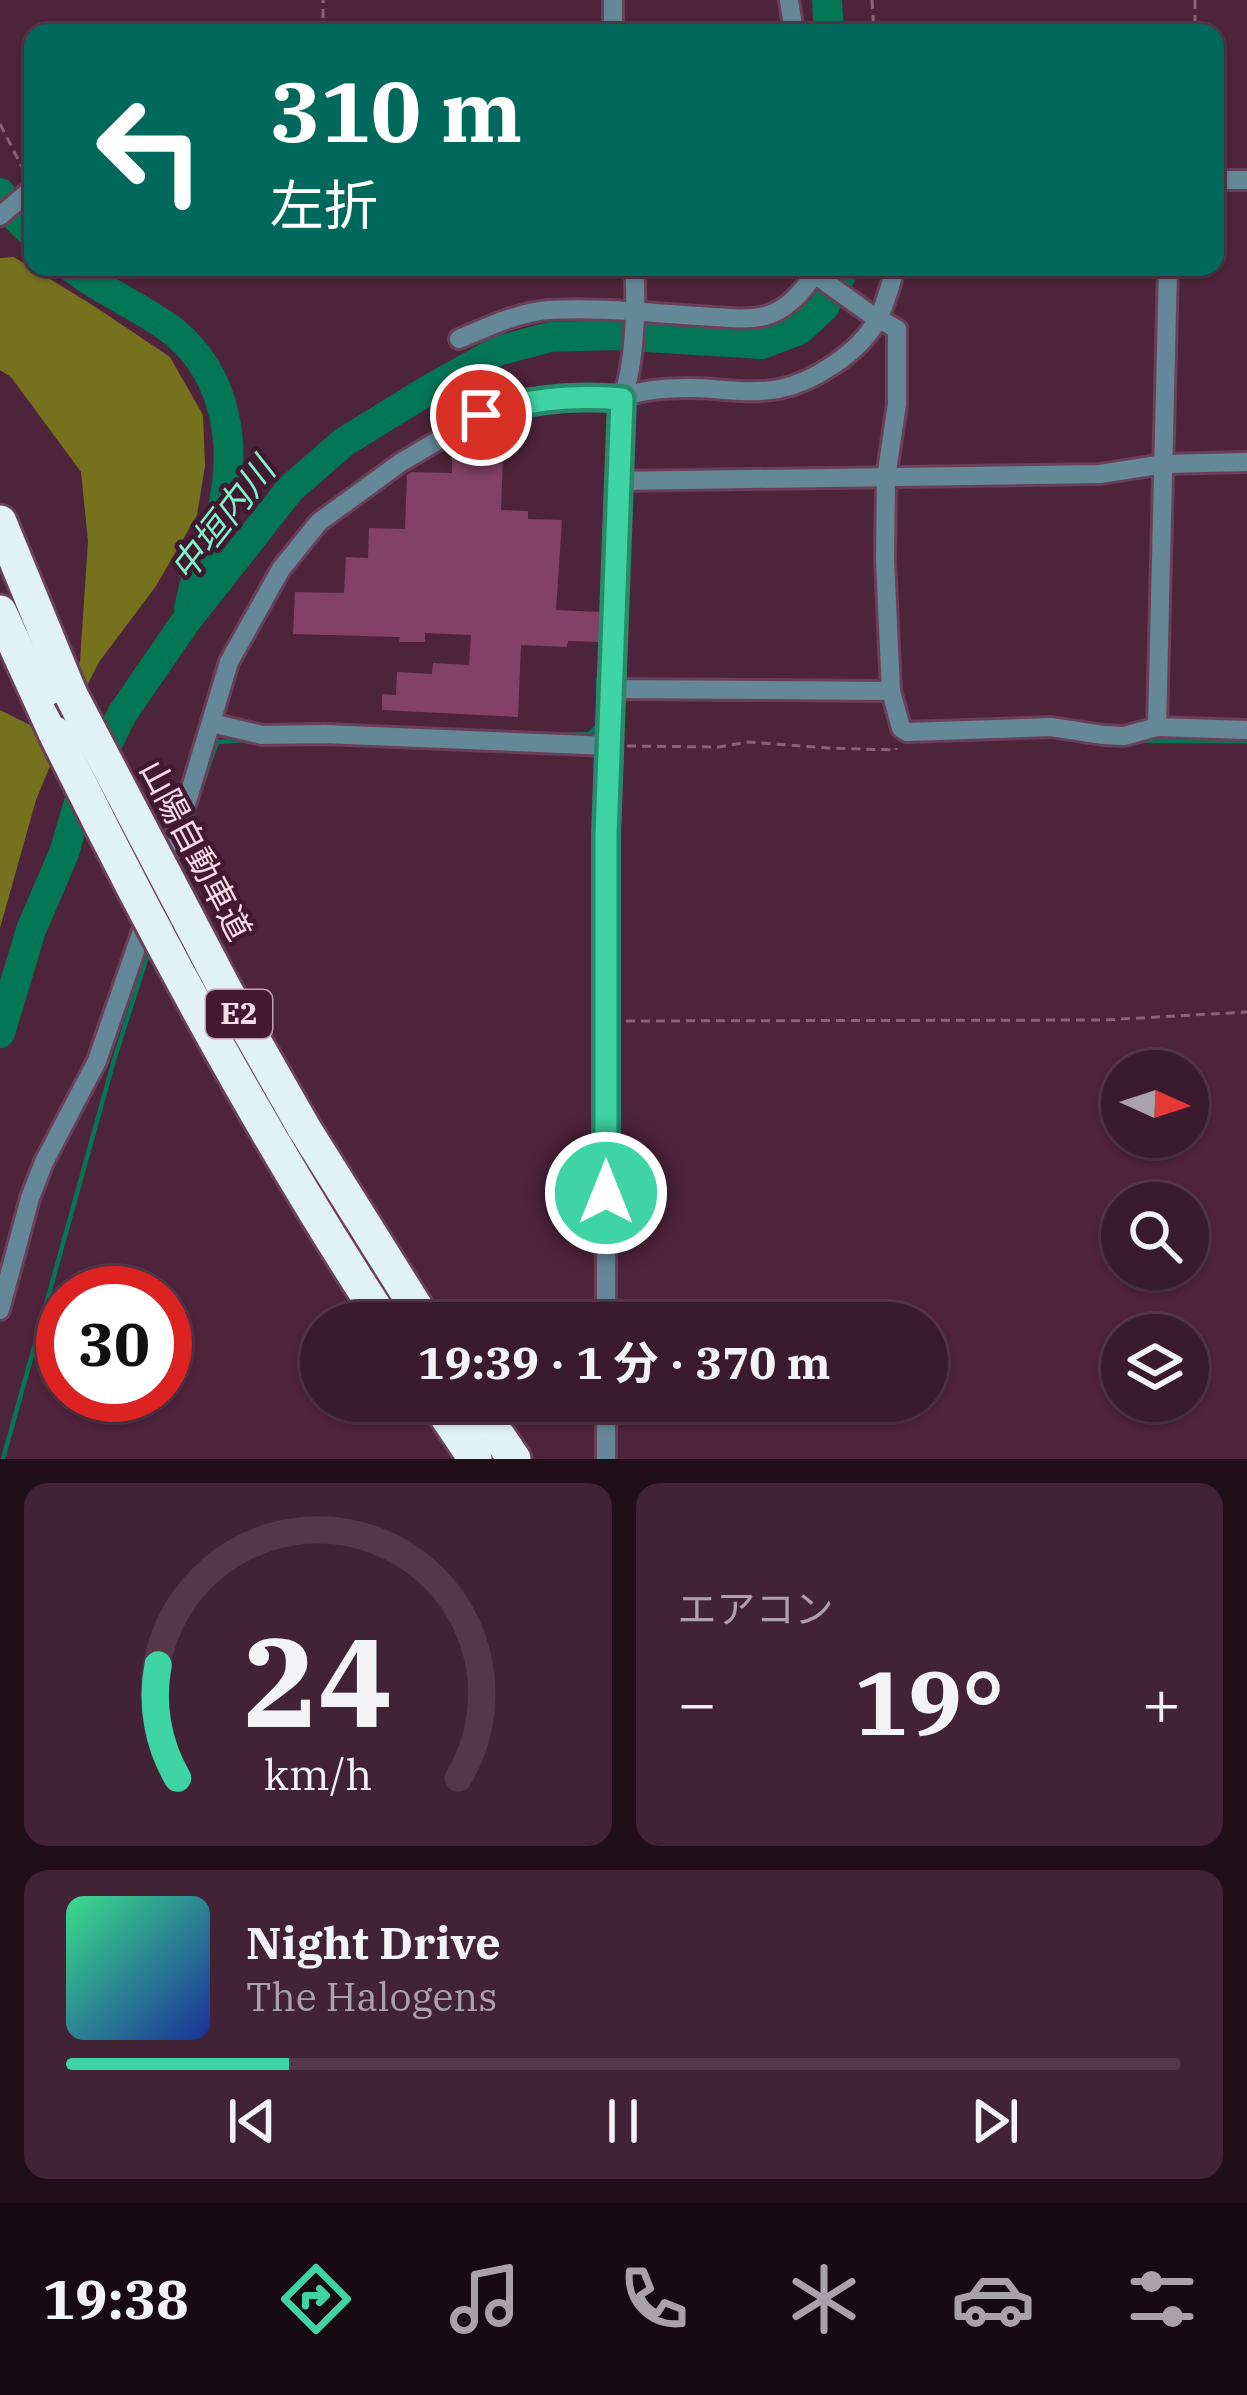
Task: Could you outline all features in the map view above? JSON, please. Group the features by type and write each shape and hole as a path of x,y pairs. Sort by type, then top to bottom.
{"highway":[{"name":"山陽自動車道","path":"0,522 71,695 226,992 412,1302"},
{"name":"E2","path":"0,612 130,887 372,1302"},
{"path":"450,1422 476,1459"},
{"path":"489,1422 514,1459"}],"street":[{"path":"0,216 24,196"},
{"path":"606,1302 606,835 617,481 634,276"},
{"path":"459,339 523,313 572,309 763,317 783,309 816,276"},
{"path":"822,276 897,329 897,404 886,478 885,560 891,692 901,728 925,732 1051,727 1124,736 1157,727 1247,730"},
{"path":"0,1310 30,1198 97,1061 189,795 229,662 281,569 319,522 400,463 481,415 509,405 673,387 749,392 802,382 864,339 892,276"},
{"path":"1157,727 1168,276"},
{"path":"617,481 1100,474 1164,464 1247,462"},
{"path":"613,688 891,692"},
{"path":"211,723 262,734 610,746"},
{"path":"606,1422 606,1459"}],"path":[{"path":"0,124 24,168"},
{"path":"610,746 719,747 748,742 896,750 901,728"},
{"path":"606,1021 1104,1020 1247,1012"}],"shaded area":[{"path":"14,257 24,263 24,276 45,276 170,357 203,415 205,466 197,515 156,586 99,662 66,727 36,800 0,928 0,710 30,725 80,661 88,541 81,472 11,377 0,370 0,258"}],"building":[{"path":"469,440 495,441 495,456 503,457 501,510 528,511 528,519 562,520 556,610 601,612 600,642 568,641 567,647 521,645 518,717 382,710 382,694 396,695 397,672 432,674 433,663 469,665 471,635 425,633 425,642 399,642 400,637 293,634 295,592 344,593 346,557 368,558 369,528 405,529 407,475 452,473 452,448 469,447"}],"waterway":[{"name":"中垣内川","path":"827,0 828,24"},
{"path":"0,193 24,225"},
{"path":"84,276 174,332 192,350 217,391 228,439 226,488 189,609"},
{"name":"中垣内川","path":"0,1033 31,930 64,853 80,799 122,714 186,621 290,489 344,442 498,351 550,337 614,335 762,344 799,330 824,307 840,276"},
{"path":"550,735 589,734 598,726 598,680 603,680"},
{"path":"1032,737 1057,736"},
{"path":"914,741 961,739"},
{"path":"201,788 217,742 247,740"},
{"path":"1139,741 1247,741"},
{"path":"3,1459 150,947"}],"route":[{"path":"481,415 548,399 622,399 606,835 606,1193"}]}
